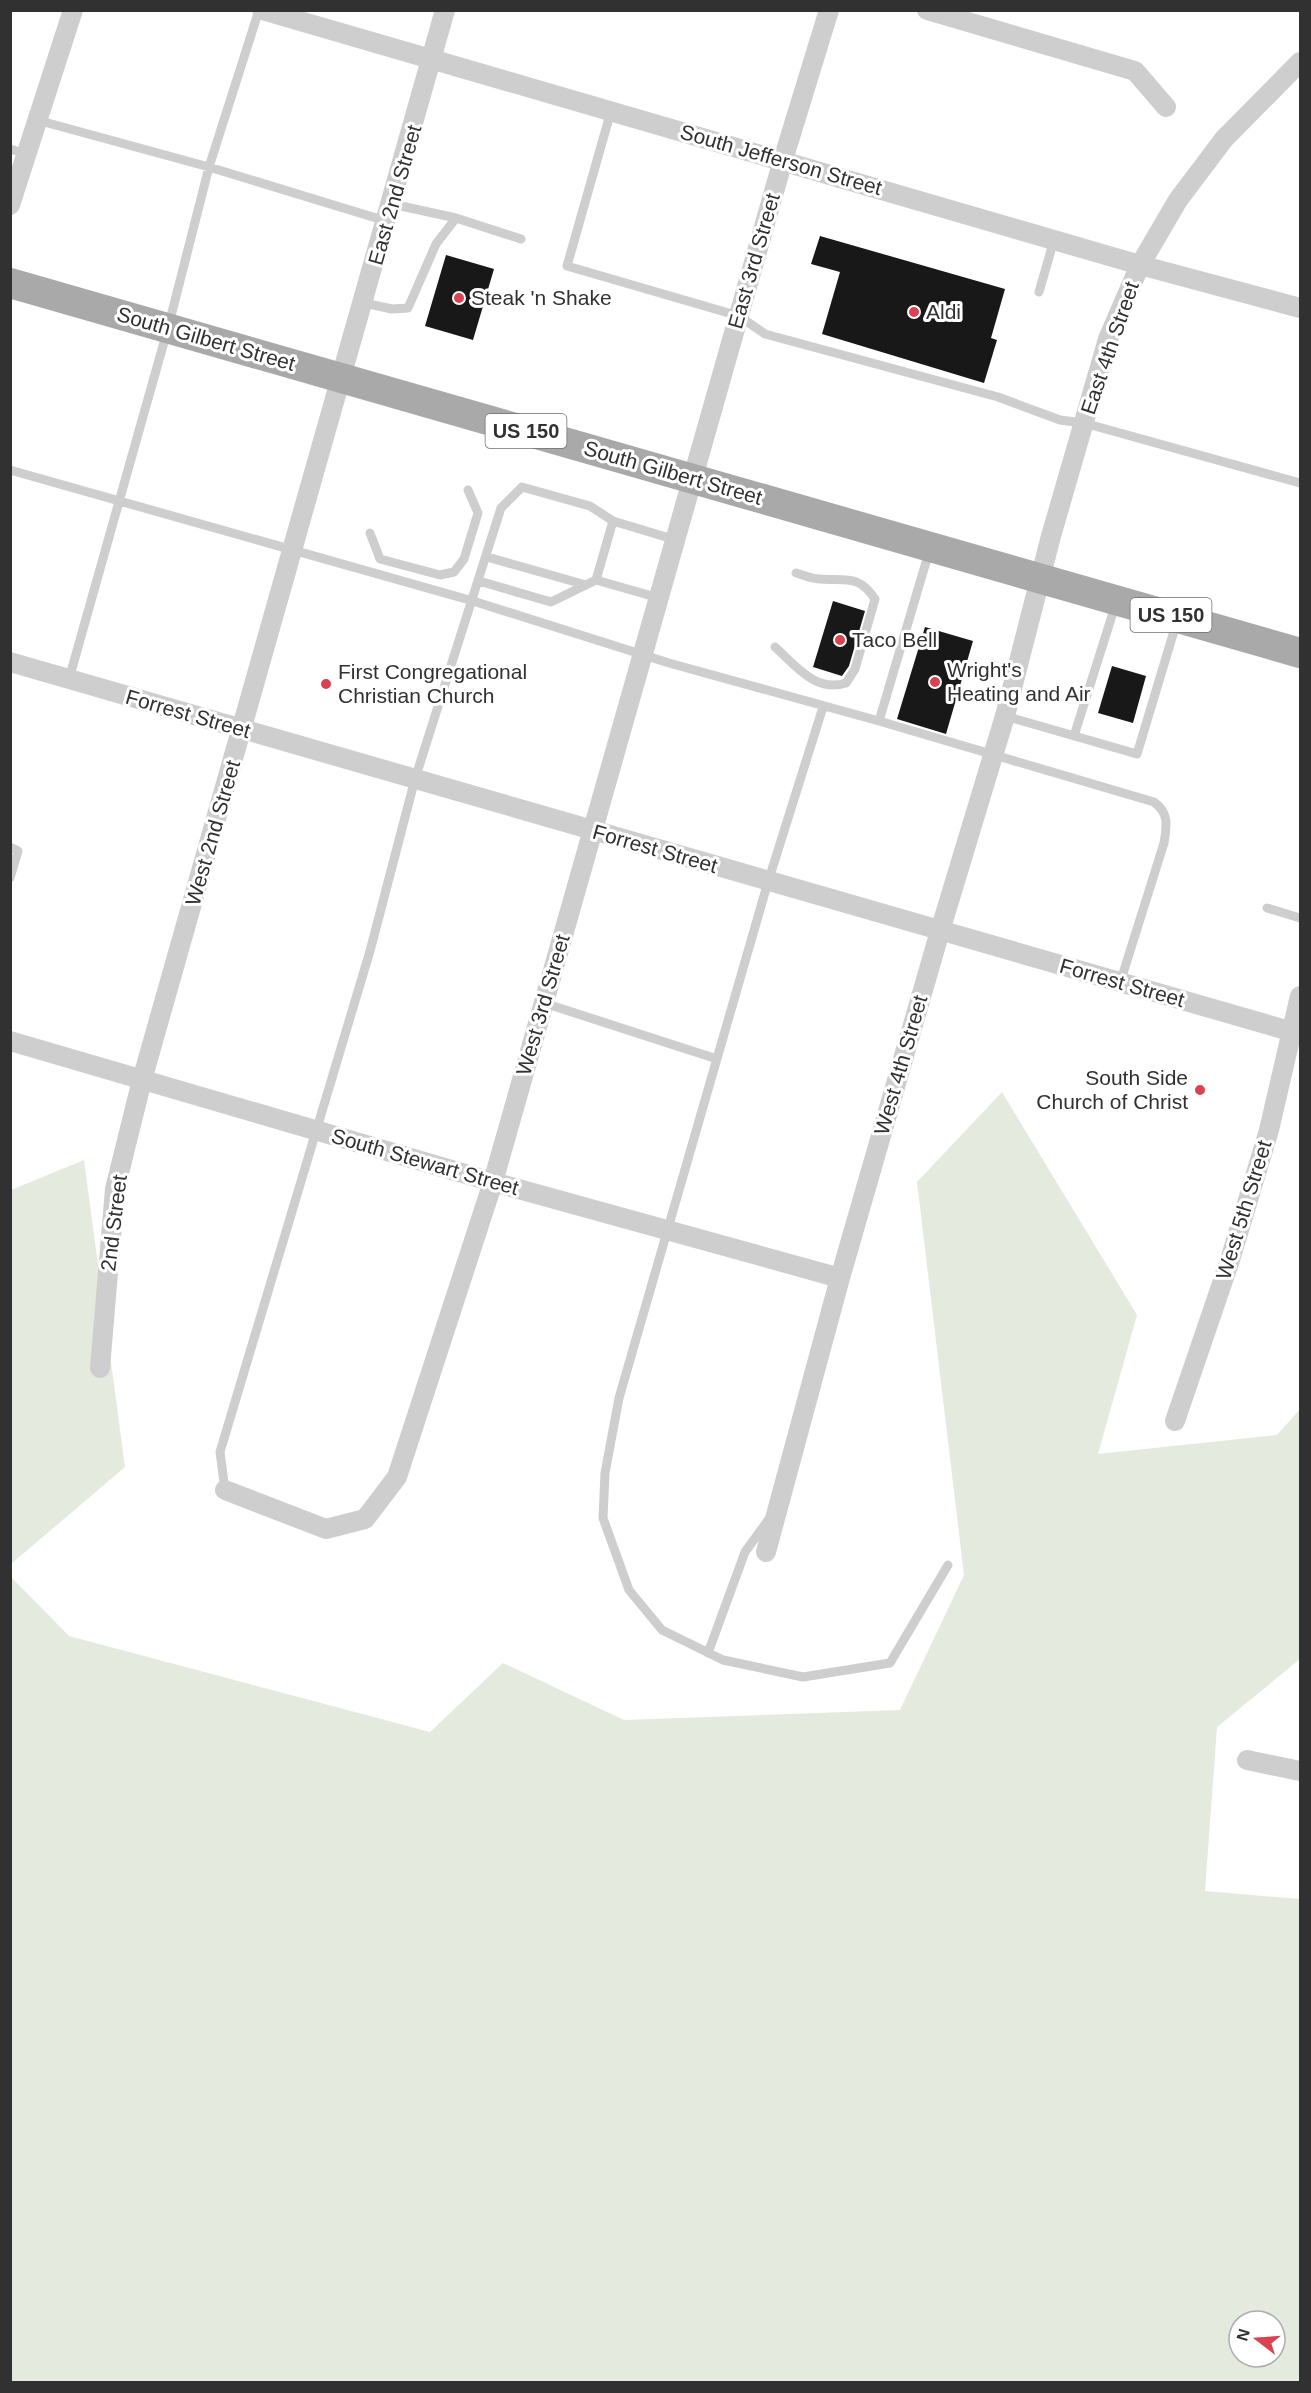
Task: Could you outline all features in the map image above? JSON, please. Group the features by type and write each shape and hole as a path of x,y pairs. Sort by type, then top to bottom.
{"main road":[{"name":"South Gilbert Street","path":"10,284 1300,653"}],"street":[{"path":"10,205 19,152 37,120 73,10"},
{"name":"South Jefferson Street","path":"261,10 1140,265 1300,308"},
{"name":"East 2nd Street","path":"343,378 433,61 445,10"},
{"name":"East 3rd Street","path":"693,479 783,160 829,10"},
{"path":"927,10 1135,71 1166,107"},
{"name":"East 4th Street","path":"1041,578 1108,339 1140,265 1178,200 1224,139 1298,64"},
{"name":"West 2nd Street","path":"142,1080 343,378"},
{"name":"West 3rd Street","path":"225,1490 326,1529 365,1520 397,1477 493,1182 693,479"},
{"name":"West 4th Street","path":"766,1552 840,1278 939,932 1005,716 1041,578"},
{"name":"Forrest Street","path":"10,662 939,932 1295,1032"},
{"name":"West 5th Street","path":"1175,1421 1230,1260 1269,1130 1295,1032 1300,996"},
{"name":"South Stewart Street","path":"10,1041 493,1182 840,1278"},
{"name":"2nd Street","path":"99,1368 115,1189 142,1080"},
{"path":"1247,1760 1300,1771"}],"lane":[{"path":"69,679 168,328 209,167 261,10"},
{"path":"611,111 567,266 739,316 765,334 998,397 1060,420 1084,423 1300,483"},
{"path":"37,120 390,213 456,218 521,239"},
{"path":"364,303 392,309 408,308 436,244 456,218"},
{"path":"1039,292 1054,240"},
{"path":"10,470 473,601 643,654 1154,802 1164,810 1168,824 1120,983"},
{"path":"225,1490 220,1452 370,951 416,779 501,508 522,487 590,506 613,521 675,540"},
{"path":"370,533 380,558 440,576 454,572 464,559 478,513 468,490"},
{"path":"597,580 613,521"},
{"path":"879,721 930,547"},
{"path":"487,557 586,585"},
{"path":"775,647 818,684 833,687 846,683 855,669 875,599 866,585 848,579 818,579 796,573"},
{"path":"479,581 550,602 597,580 659,598"},
{"path":"1074,736 1117,600"},
{"path":"1005,716 1137,754 1178,618"},
{"path":"823,707 768,882 666,1230 617,1407 605,1473 603,1518 629,1590 662,1630 723,1660 803,1677 890,1663 948,1565"},
{"path":"10,847 18,851 10,878"},
{"path":"1267,908 1300,918"},
{"path":"544,1003 717,1059"},
{"path":"708,1653 745,1552 778,1505"}],"shaded area":[{"path":"1002,1092 1137,1315 1098,1454 1277,1435 1300,1409 1300,1659 1217,1727 1205,1891 1300,1899 1300,2382 11,2382 11,1577 69,1636 430,1732 503,1663 624,1720 900,1710 964,1575 917,1182"},
{"path":"84,1160 125,1467 11,1564 11,1190"}],"building":[{"name":"Aldi","path":"820,236 1005,289 991,338 997,340 984,383 822,334 840,272 811,264"},
{"name":"Steak 'n Shake","path":"446,255 494,269 473,340 425,326"},
{"name":"Taco Bell","path":"833,601 865,611 849,666 842,676 813,667"},
{"name":"Wright's Heating and Air","path":"925,627 973,641 946,734 897,719"},
{"path":"1112,666 1146,676 1133,723 1098,713"}],"place":[{"name":"Steak 'n Shake","path":"459,298"},
{"name":"Aldi","path":"914,312"},
{"name":"Taco Bell","path":"840,640"},
{"name":"Wright's Heating and Air","path":"935,682"},
{"name":"First Congregational Christian Church","path":"326,684"},
{"name":"South Side Church of Christ","path":"1200,1090"}]}
